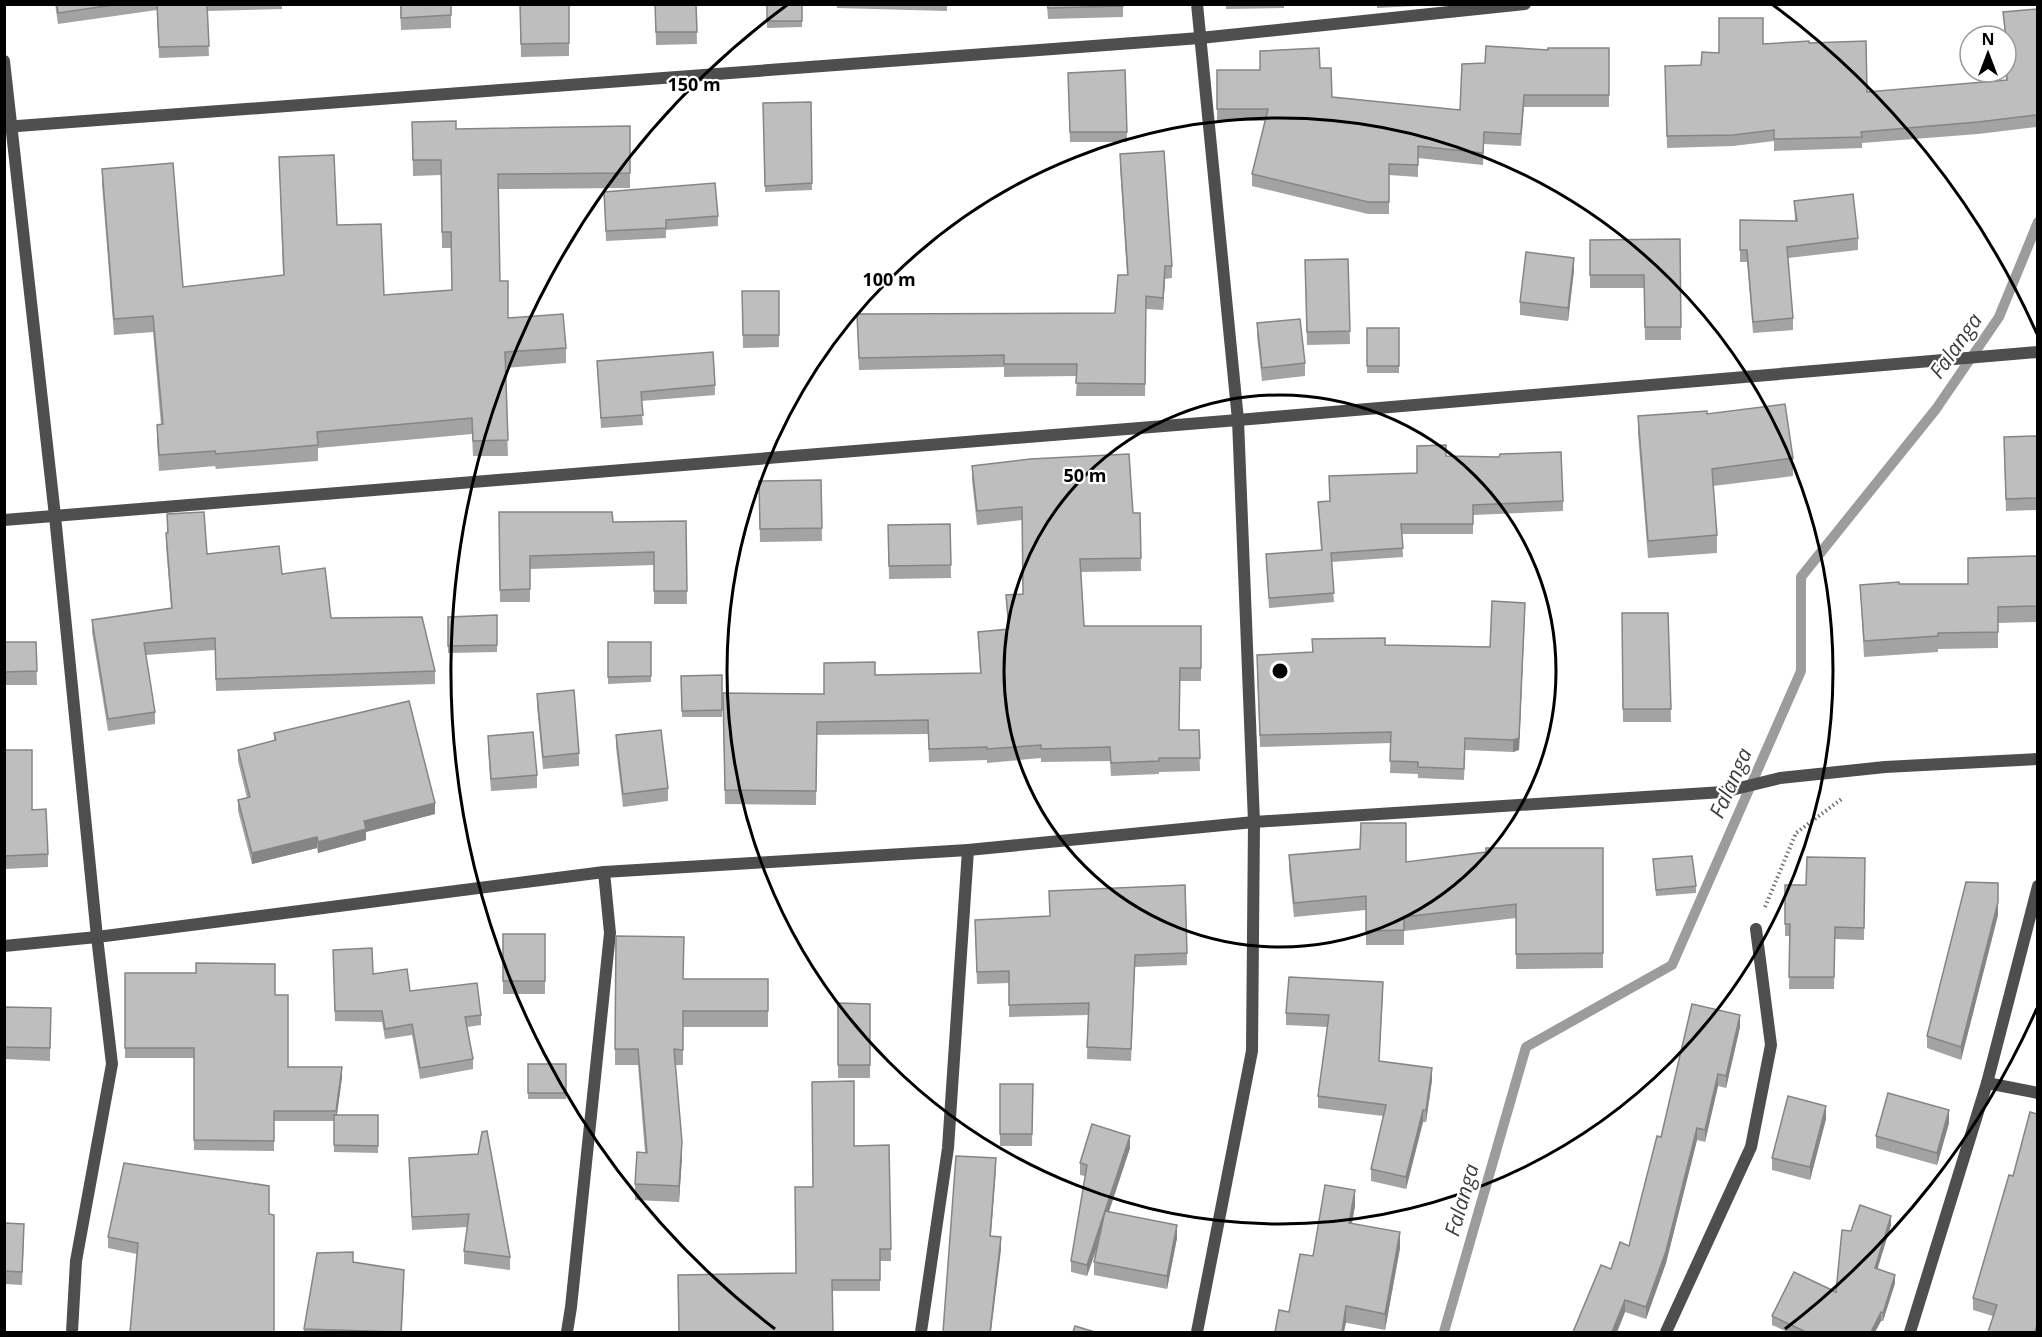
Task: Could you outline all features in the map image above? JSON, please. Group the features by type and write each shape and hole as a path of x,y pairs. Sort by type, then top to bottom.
{"street":[{"path":"1197,4 1238,420 1254,822 1252,1051 1197,1332"},
{"path":"8,127 1200,38 1525,4"},
{"path":"4,61 8,127 55,516 112,1064 76,1261 72,1332"},
{"path":"4,520 1238,420 2037,352"},
{"path":"4,946 98,937 604,872 968,850 1254,822 1723,792 1780,778 1885,767 2037,759"},
{"path":"921,1332 948,1148 968,850"},
{"path":"567,1332 610,933 604,872"},
{"path":"1910,1332 1987,1083 2037,886"},
{"path":"1665,1332 1751,1147 1771,1045 1756,929"},
{"path":"1987,1083 2037,1093"}],"path":[{"path":"1756,929 1796,833 1849,794"}],"building":[{"path":"57,4 120,4 58,13"},
{"path":"157,4 207,4 209,46 159,47"},
{"path":"401,4 451,4 451,15 401,18"},
{"path":"520,4 569,4 569,43 521,44"},
{"path":"655,4 696,4 697,32 656,32"},
{"path":"767,4 802,4 802,21 767,21"},
{"path":"1047,4 1123,4 1123,6 1048,8"},
{"path":"2037,9 2037,115 1861,132 1862,137 1774,139 1774,130 1733,135 1667,136 1665,66 1701,65 1702,52 1719,53 1719,18 1763,18 1763,44 1866,41 1867,92 1960,84 2018,84 2018,24 2004,24 2003,12"},
{"path":"1486,46 1548,50 1548,48 1609,48 1609,95 1524,95 1521,134 1484,132 1483,153 1418,146 1418,165 1389,164 1389,202 1368,202 1252,174 1268,109 1217,109 1217,70 1260,70 1260,51 1319,48 1320,68 1331,68 1332,97 1460,110 1462,64 1485,63"},
{"path":"1125,70 1127,132 1070,132 1068,73"},
{"path":"811,102 812,183 765,186 763,103"},
{"path":"456,121 456,129 630,126 630,173 498,174 500,281 508,281 508,318 563,314 566,348 505,352 508,440 473,441 472,418 317,432 318,445 216,454 215,451 159,455 157,425 163,424 153,316 114,319 102,169 173,163 183,287 284,275 279,157 334,155 337,225 381,224 384,295 452,290 451,232 442,232 441,160 413,160 412,122"},
{"path":"1164,151 1172,266 1165,266 1163,298 1146,296 1145,384 1076,383 1077,364 1004,364 1004,355 859,358 857,314 1115,313 1118,275 1128,275 1120,154"},
{"path":"715,183 718,216 666,220 666,228 606,231 604,192"},
{"path":"1853,194 1858,238 1787,247 1793,318 1753,322 1747,250 1740,250 1740,220 1797,221 1794,201"},
{"path":"1680,239 1681,327 1645,327 1644,275 1590,275 1590,240"},
{"path":"1526,252 1574,258 1568,308 1520,302"},
{"path":"1348,259 1350,331 1307,332 1305,260"},
{"path":"742,291 779,291 779,335 743,335"},
{"path":"1300,319 1305,363 1262,368 1257,323"},
{"path":"1367,328 1399,328 1399,366 1367,366"},
{"path":"713,352 715,385 641,392 643,415 601,418 597,361"},
{"path":"1785,404 1793,458 1712,469 1717,535 1648,541 1638,416 1707,411 1707,414"},
{"path":"2037,436 2037,498 2006,499 2004,437"},
{"path":"1446,445 1446,456 1499,457 1500,454 1561,452 1563,501 1473,505 1473,524 1401,524 1403,548 1331,553 1334,593 1269,598 1266,554 1322,550 1318,502 1330,501 1329,476 1417,473 1417,446"},
{"path":"1129,454 1133,513 1140,513 1141,558 1080,559 1084,626 1201,626 1201,668 1180,668 1179,730 1199,730 1200,758 1159,758 1159,761 1111,763 1110,747 1041,749 1041,745 987,749 987,747 929,749 928,720 817,722 816,791 725,790 723,693 824,694 824,663 875,662 875,675 981,673 978,632 1009,629 1006,595 1023,594 1022,507 977,511 972,466 1030,459"},
{"path":"821,480 822,528 760,529 759,481"},
{"path":"204,512 207,554 279,546 282,574 325,568 331,618 422,617 435,671 216,679 215,638 144,643 155,712 108,719 92,620 172,608 166,533 168,533 167,514"},
{"path":"499,512 612,512 613,522 686,521 687,591 654,591 654,552 530,556 530,589 500,590"},
{"path":"950,524 951,565 889,566 888,525"},
{"path":"2037,556 2037,606 1998,607 1998,632 1938,633 1938,636 1864,641 1860,585 1899,582 1899,584 1968,584 1968,558"},
{"path":"1492,601 1525,603 1519,738 1513,740 1465,738 1464,769 1418,767 1418,762 1390,761 1391,732 1260,735 1257,655 1313,652 1312,639 1385,638 1385,645 1490,647"},
{"path":"1622,613 1668,613 1671,709 1623,709"},
{"path":"497,615 497,645 448,646 448,617"},
{"path":"4,642 36,642 37,671 4,672"},
{"path":"608,642 651,642 651,676 608,677"},
{"path":"722,675 722,710 682,711 681,676"},
{"path":"574,690 579,753 543,757 537,694"},
{"path":"409,701 435,803 364,821 366,829 318,842 317,837 252,853 238,800 250,797 238,750 276,740 274,733"},
{"path":"661,730 668,788 623,794 616,735"},
{"path":"533,732 537,775 491,779 488,736"},
{"path":"4,750 32,750 32,810 46,809 48,854 4,856"},
{"path":"1361,823 1406,823 1406,862 1486,852 1486,848 1603,848 1603,953 1516,954 1516,904 1404,917 1404,930 1366,931 1366,896 1294,903 1289,855 1360,849"},
{"path":"1692,856 1696,886 1656,890 1653,859"},
{"path":"1807,857 1865,858 1864,928 1835,927 1834,977 1789,977 1790,924 1785,924 1785,885 1806,885"},
{"path":"1966,882 1998,883 1998,902 1961,1047 1927,1036"},
{"path":"1185,885 1187,953 1135,955 1131,1049 1087,1047 1089,1003 1009,1005 1009,971 977,972 975,920 1050,916 1049,891"},
{"path":"503,934 545,934 545,981 503,981"},
{"path":"616,936 684,937 683,979 768,979 768,1011 683,1011 683,1050 674,1049 682,1142 679,1186 635,1184 637,1152 647,1153 638,1049 615,1049"},
{"path":"372,948 373,974 407,969 410,991 477,983 481,1015 465,1017 473,1059 420,1068 412,1024 385,1029 382,1011 335,1011 333,950"},
{"path":"196,963 275,964 275,995 288,995 288,1067 342,1067 336,1111 274,1111 274,1141 194,1140 194,1048 125,1048 125,973 196,973"},
{"path":"1289,977 1383,982 1379,1061 1432,1068 1426,1110 1423,1110 1406,1177 1371,1169 1386,1105 1318,1096 1329,1015 1286,1013"},
{"path":"838,1003 870,1004 870,1065 838,1065"},
{"path":"1692,1004 1740,1015 1726,1076 1718,1074 1705,1130 1697,1128 1666,1251 1646,1307 1625,1300 1612,1332 1573,1332 1601,1265 1611,1269 1620,1242 1629,1246 1657,1136 1661,1137"},
{"path":"4,1007 51,1008 50,1048 4,1047"},
{"path":"528,1064 566,1064 566,1093 528,1093"},
{"path":"854,1081 854,1146 889,1145 891,1249 880,1249 880,1280 832,1280 833,1332 679,1332 678,1275 796,1273 795,1187 813,1187 812,1082"},
{"path":"1000,1084 1033,1084 1032,1134 1000,1134"},
{"path":"1888,1093 1949,1110 1937,1153 1876,1136"},
{"path":"1788,1096 1826,1106 1810,1167 1772,1158"},
{"path":"2030,1112 2037,1114 2037,1324 2035,1332 1988,1332 1997,1305 1973,1298 2009,1175 2013,1176"},
{"path":"334,1115 378,1115 378,1146 334,1145"},
{"path":"1092,1124 1130,1136 1087,1265 1071,1261 1087,1165 1080,1163"},
{"path":"487,1131 510,1257 464,1251 469,1214 412,1217 409,1158 478,1154 482,1132"},
{"path":"956,1156 996,1158 990,1236 1001,1237 990,1332 943,1332"},
{"path":"124,1163 269,1186 269,1214 274,1215 274,1332 130,1332 138,1243 108,1237"},
{"path":"1325,1185 1355,1190 1349,1223 1400,1232 1385,1314 1346,1306 1342,1332 1275,1332 1279,1310 1289,1312 1300,1254 1313,1256"},
{"path":"1860,1205 1891,1216 1875,1268 1895,1275 1883,1313 1881,1312 1871,1332 1806,1332 1772,1316 1794,1272 1836,1292 1842,1230 1851,1231"},
{"path":"1105,1211 1177,1225 1167,1276 1094,1262"},
{"path":"4,1223 24,1224 22,1272 4,1271"},
{"path":"353,1252 353,1262 404,1270 401,1332 304,1329 317,1253"},
{"path":"1075,1326 1095,1332 1073,1332"}],"waterway":[{"name":"Falanga","path":"1444,1332 1526,1047 1672,965 1801,671 1801,577 1936,409 1999,317 2038,222"}]}
